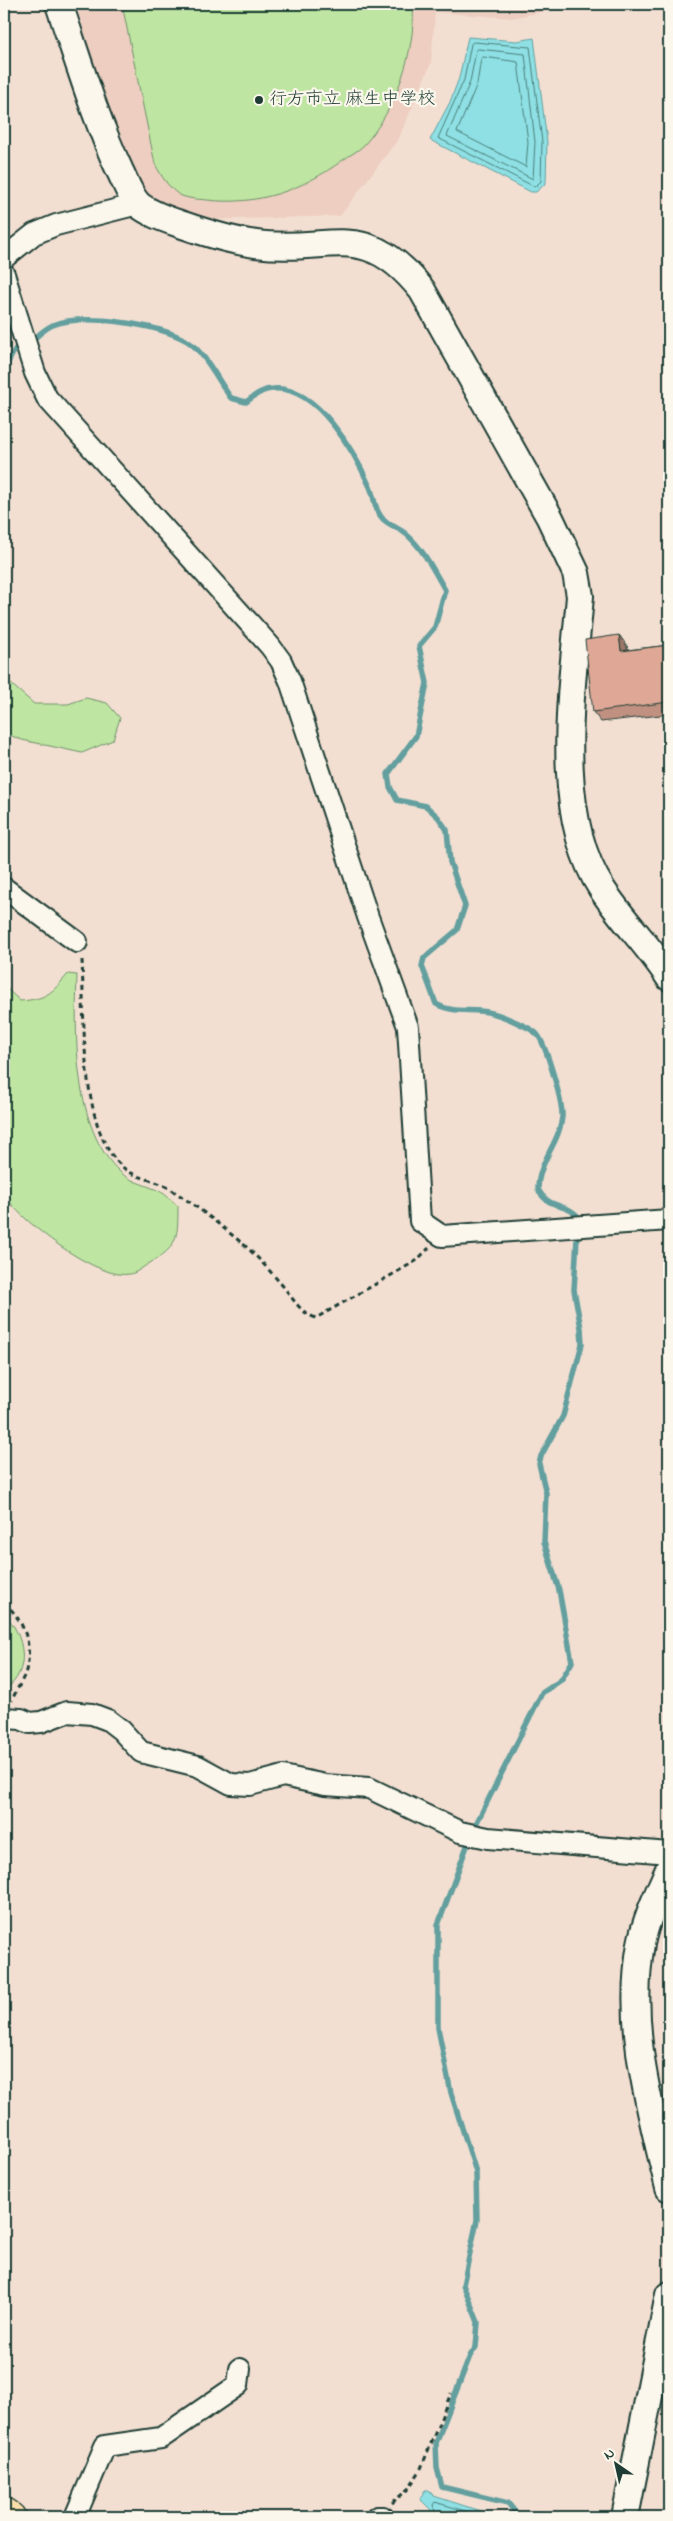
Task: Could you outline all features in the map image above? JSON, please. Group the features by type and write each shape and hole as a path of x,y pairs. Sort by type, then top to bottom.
{"highway":[{"path":"4,2512 11,2517"}],"street":[{"path":"59,4 115,160 138,204 158,215 200,231 257,244 332,242 351,243 369,248 387,256 400,266 422,290 550,518 576,574 580,596 568,746 577,824 585,856 602,889 669,977"},
{"path":"4,258 34,234 41,231 138,204"},
{"path":"4,274 35,373 47,398 270,646 281,661 290,681 368,917 408,1027 420,1221 442,1236 669,1220"},
{"path":"4,888 77,942"},
{"path":"9,1718 30,1723 41,1722 67,1712 92,1714 108,1720 121,1730 141,1752 198,1766 231,1784 250,1785 284,1776 325,1785 369,1788 460,1832 488,1838 669,1853"},
{"path":"669,1869 641,1942 636,1983 637,2044 669,2188"},
{"path":"625,2517 669,2295"},
{"path":"75,2517 105,2446 161,2438 238,2385 240,2369"}],"path":[{"path":"77,942 82,959 86,1059 92,1104 105,1141 126,1170 166,1186 244,1245 282,1285 307,1316 316,1318 416,1261 442,1236"},
{"path":"4,1603 20,1621 27,1638 27,1668 12,1702 9,1718"},
{"path":"383,2514 408,2489 420,2472 451,2393"}],"shaded area":[{"name":"行方市立 麻生中学校","path":"76,4 567,4 556,9 512,18 435,12 431,63 399,138 340,216 201,220 147,200 116,139"}],"green space":[{"name":"行方市立 麻生中学校","path":"122,4 413,4 413,22 411,41 402,79 386,115 364,145 312,180 279,194 262,198 226,201 185,197 178,194 167,184 155,164"},
{"path":"4,678 34,704 68,704 86,698 107,703 120,718 113,740 82,753 22,740 4,733"},
{"path":"68,974 77,975 77,1052 85,1106 93,1131 105,1153 120,1172 133,1181 160,1191 178,1206 177,1233 171,1246 159,1257 130,1274 117,1274 101,1269 67,1251 22,1216 4,1190 4,986 20,1001 36,999 52,991"},
{"path":"4,1614 11,1622 21,1642 22,1664 19,1674 13,1683 4,1690 4,1669 8,1659 8,1643 4,1638"}],"water":[{"path":"468,37 517,41 534,38 547,142 546,183 536,192 531,192 430,140 450,102 459,78"},
{"path":"425,2490 428,2490 434,2496 499,2517 431,2517 431,2510 420,2499"}],"building":[{"path":"619,635 621,651 669,645 669,702 593,712 585,640"}],"waterway":[{"path":"31,341 50,326 66,322 101,320 140,325 187,341 205,359 231,398 246,402 255,395 269,389 289,391 305,398 319,409 332,424 355,457 370,487 380,515 385,521 412,540 428,560 445,590 435,627 419,646 427,683 416,736 388,774 390,787 397,800 426,806 438,817 447,830 450,862 465,906 457,930 424,958 422,966 436,1004 449,1009 496,1014 528,1028 537,1034 541,1040 557,1087 562,1117 557,1135 541,1170 538,1189 547,1200 570,1210 579,1218"},
{"path":"4,369 16,348"},
{"path":"474,1828 542,1693 561,1680 572,1662 559,1590 544,1542 546,1493 539,1464 541,1456 563,1416 582,1344 574,1290 577,1238"},
{"path":"467,1846 438,1925 438,2028 451,2093 476,2172 477,2220 463,2285 478,2322 476,2347 470,2356 436,2443 437,2468 442,2487 508,2503 519,2517"}],"place":[{"name":"行方市立 麻生中学校","path":"259,100"}]}
